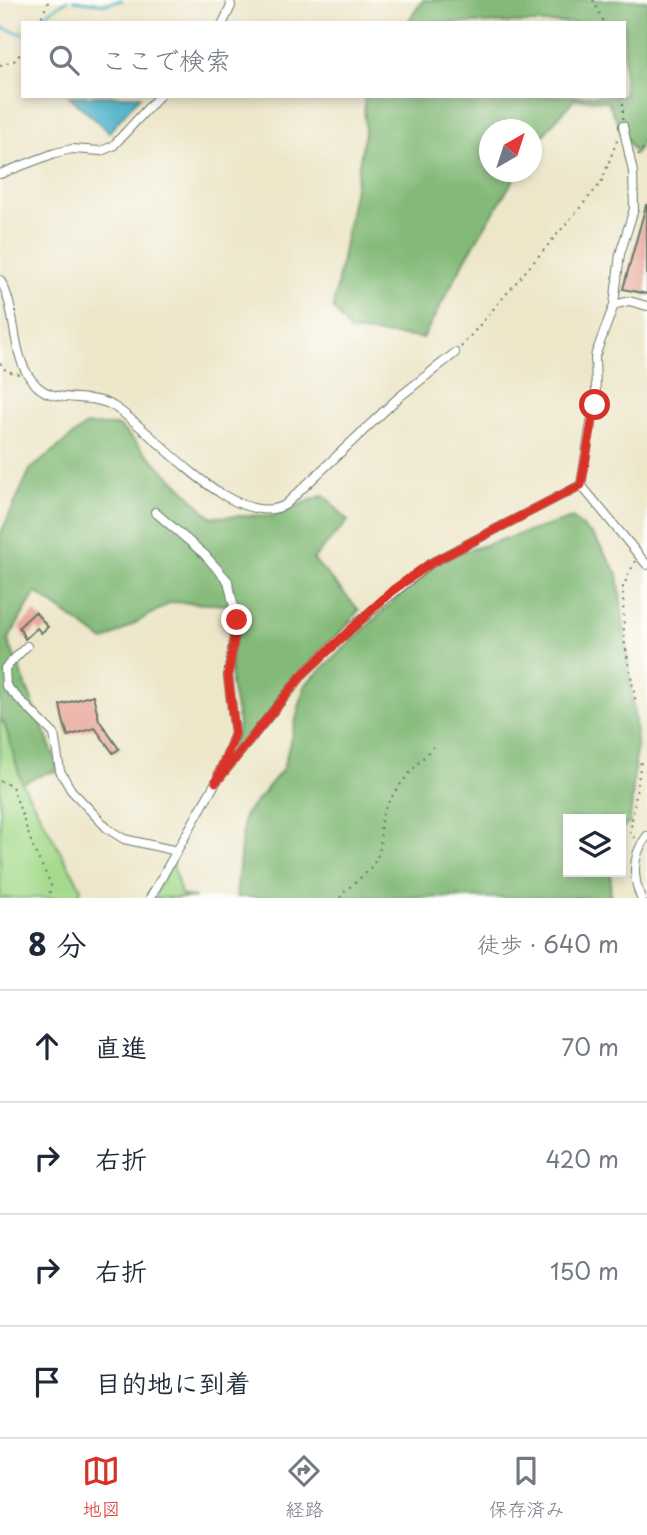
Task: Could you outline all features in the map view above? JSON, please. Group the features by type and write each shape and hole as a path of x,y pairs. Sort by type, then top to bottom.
{"street":[{"path":"224,21 231,6 230,0"},
{"path":"0,174 55,153 72,149 101,151 113,146 157,98"},
{"path":"623,126 632,165 634,209 620,254 614,305 594,356 596,393 581,485 647,565"},
{"path":"0,280 9,297 21,356 27,373 36,386 49,393 111,404 225,496 248,508 274,511 285,505 398,398 456,353"},
{"path":"614,305 629,301 647,306"},
{"path":"216,782 303,674 393,590 431,563 581,485"},
{"path":"150,898 216,782 235,734 228,676 237,620 228,581 204,554 155,512"},
{"path":"27,646 5,668 6,686 54,734 60,771 71,790 108,829 124,839 177,851"},
{"path":"641,898 636,885 634,865 645,839"}],"path":[{"path":"40,21 49,0"},
{"path":"593,0 603,21"},
{"path":"0,65 14,61 21,53"},
{"path":"456,353 601,183 623,126 623,98"},
{"path":"632,165 647,142"},
{"path":"0,363 6,371 27,373"},
{"path":"636,703 624,639 623,587 638,553"},
{"path":"340,898 376,860 382,844 379,831 383,813 416,765 437,743"},
{"path":"641,762 630,834 645,839"},
{"path":"0,781 12,786 17,795 34,850 51,884 49,898"}],"green space":[{"path":"423,0 647,0 647,135 635,154 607,101 574,99 542,136 542,119 479,119 479,182 512,182 466,258 423,338 350,331 333,308 365,132 364,98 626,98 626,21 408,21"},
{"path":"86,425 119,426 211,517 274,515 324,495 348,521 313,559 359,610 253,736 227,758 239,725 231,684 229,605 172,602 104,641 36,592 8,640 60,771 46,773 22,783 4,722 0,721 0,535 30,470"},
{"path":"572,518 594,537 618,574 637,740 630,823 626,826 626,814 563,814 563,877 611,877 610,898 236,897 244,816 283,769 305,685 437,560"},
{"path":"0,721 4,722 22,783 81,888 78,898 0,898"},
{"path":"172,860 181,895 196,898 153,898"}],"water":[{"path":"71,98 138,98 109,132"}],"building":[{"path":"647,205 647,294 623,289"},
{"path":"35,612 48,627 41,633 37,628 25,639 19,627"},
{"path":"93,695 99,720 119,749 113,753 95,728 68,736 60,705"}],"waterway":[{"path":"41,21 49,12 68,0"},
{"path":"73,0 105,4 122,0"},
{"path":"0,27 21,33"}],"route":[{"path":"237,620 228,676 235,734 216,782 303,674 393,590 431,563 581,485 595,405"}]}
